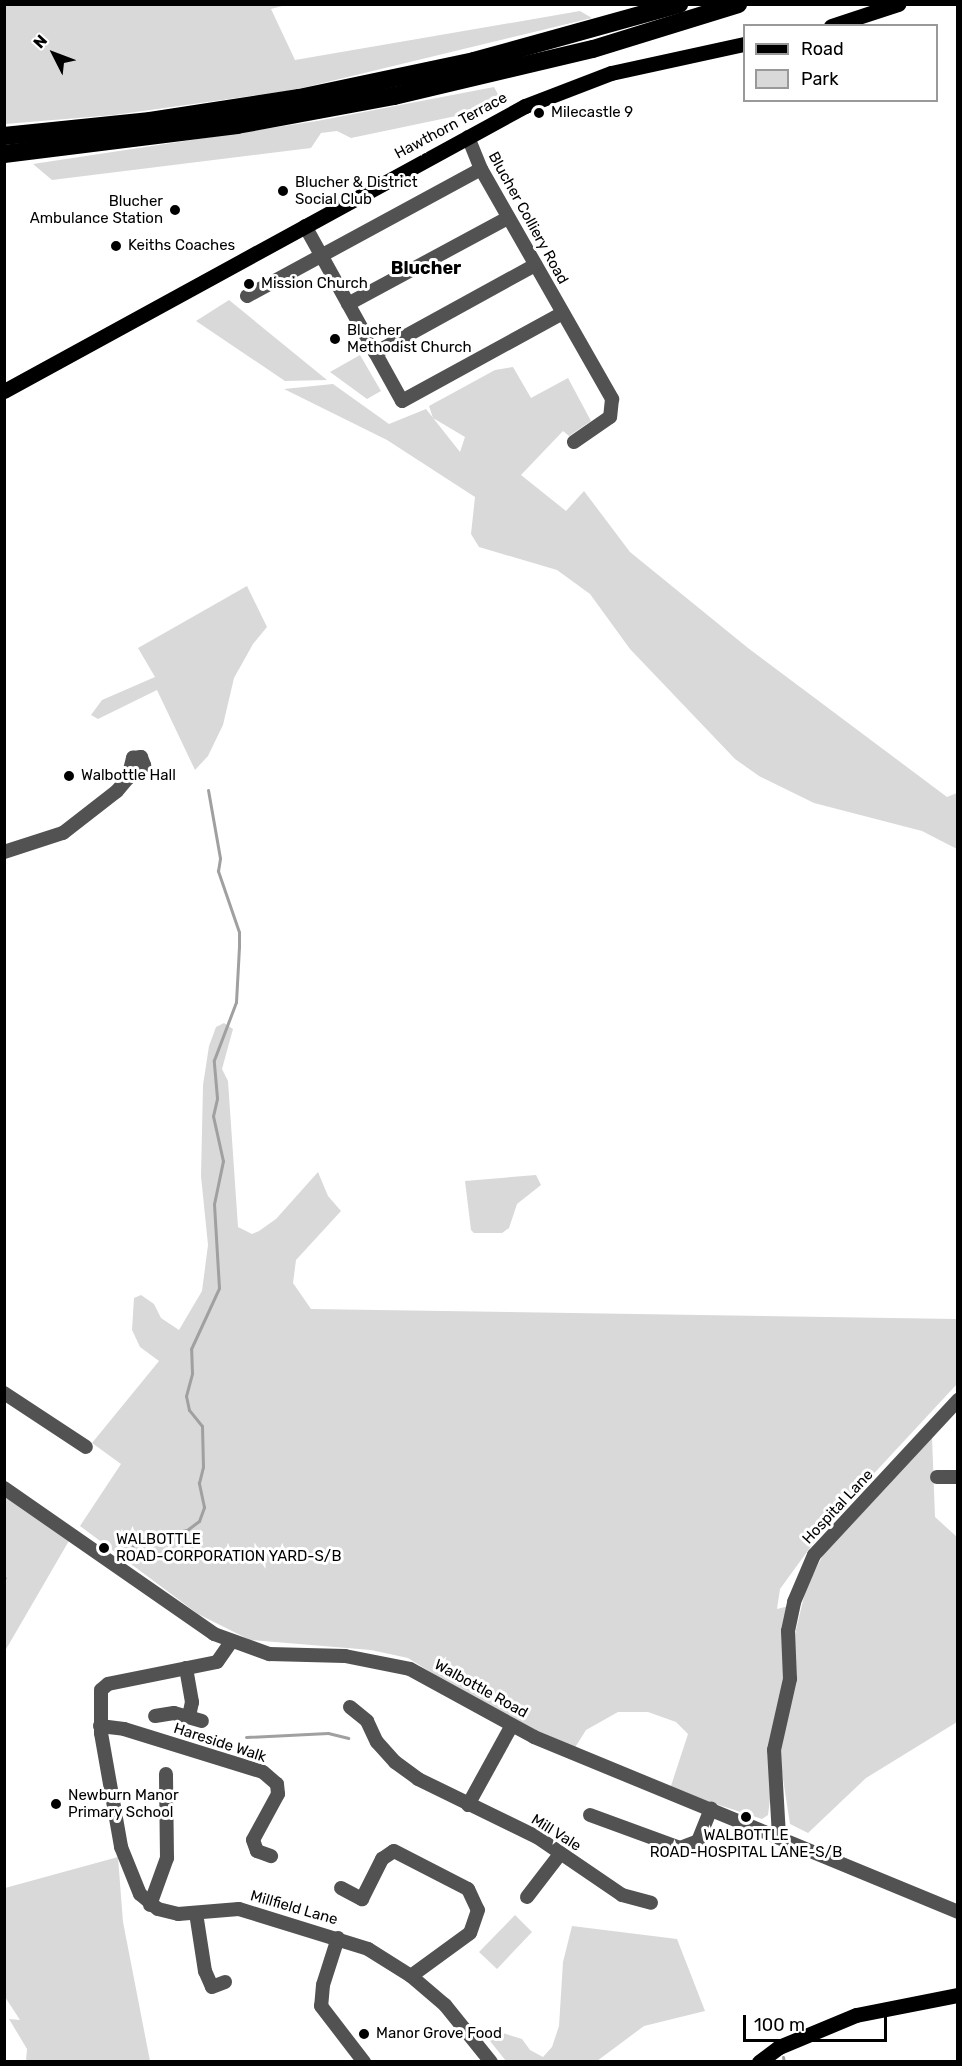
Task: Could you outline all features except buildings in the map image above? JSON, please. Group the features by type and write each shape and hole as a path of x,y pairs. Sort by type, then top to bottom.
{"highway":[{"path":"4,136 150,121 310,96 474,61 679,4"},
{"path":"4,154 206,130 394,96 593,49 738,4"}],"main road":[{"path":"837,24 898,4"},
{"name":"Hawthorn Terrace","path":"4,392 468,137 569,87 654,62 743,44"},
{"path":"759,2061 779,2048 856,2015 957,1995"}],"street":[{"name":"Blucher Colliery Road","path":"468,137 481,169 612,399 610,417 574,442"},
{"path":"247,296 481,169"},
{"path":"348,304 508,218"},
{"path":"305,226 402,401 562,313"},
{"path":"375,353 535,265"},
{"path":"10,850 63,833 128,778"},
{"path":"4,1393 86,1446"},
{"name":"Hospital Lane","path":"779,1836 774,1750 790,1679 788,1631 794,1602 814,1555 957,1400"},
{"path":"937,1477 957,1477"},
{"name":"Walbottle Road","path":"4,1488 199,1624 231,1642 269,1654 345,1656 400,1666 513,1725 957,1912"},
{"path":"166,1774 167,1858 150,1905 140,1894 121,1847 100,1726 98,1700 108,1684 217,1662 231,1642"},
{"path":"156,1716 174,1713 196,1719 186,1668"},
{"name":"Mill Vale","path":"350,1707 367,1721 377,1742 395,1762 468,1805 537,1837 628,1898"},
{"path":"468,1805 513,1725"},
{"name":"Hareside Walk","path":"100,1726 124,1729 263,1772 277,1784 278,1794 253,1840 256,1851 271,1856"},
{"path":"590,1815 680,1848 698,1841 711,1809"},
{"path":"341,1888 362,1899 382,1858 394,1851 468,1889 478,1910 475,1926 411,1976"},
{"path":"527,1897 560,1854"},
{"path":"631,1915 628,1898 651,1904"},
{"name":"Millfield Lane","path":"150,1905 178,1914 239,1910 339,1938 380,1955 411,1976 459,2019 490,2061"},
{"path":"196,1913 205,1971 212,1987 225,1982"},
{"path":"339,1938 323,1985 321,2006 364,2061"}],"green space":[{"path":"5,4 286,5 271,9 295,60 580,11 592,18 294,90 114,115 5,124"},
{"path":"494,87 499,96 461,115 351,138 337,131 321,133 311,148 52,180 33,164 317,121"},
{"path":"229,300 327,380 285,381 196,321"},
{"path":"360,355 381,391 367,399 330,372"},
{"path":"513,367 531,398 568,378 591,421 569,436 563,431 521,475 566,511 584,491 630,552 748,648 947,797 957,793 957,849 922,831 814,803 759,776 735,759 630,649 590,594 557,570 479,547 471,534 475,497 387,440 284,389 333,384 389,424 426,409 433,418 429,406 495,370","holes":["433,418 465,437 460,452"]},
{"path":"247,586 267,627 253,644 234,678 223,725 208,756 195,770 157,690 98,719 91,715 102,700 155,677 138,648"},
{"path":"224,1023 233,1029 222,1069 228,1081 238,1227 252,1234 259,1231 276,1219 318,1172 328,1196 341,1211 296,1260 293,1283 311,1309 957,1319 957,1384 828,1523 780,1589 777,1609 789,1606 786,1676 768,1815 762,1819 670,1789 688,1734 676,1722 648,1712 618,1712 586,1730 574,1749 496,1713 408,1658 371,1650 250,1640 198,1614 80,1526 121,1464 92,1443 159,1361 140,1347 132,1330 134,1298 141,1295 154,1304 161,1318 179,1330 202,1291 208,1245 201,1176 203,1085 209,1046 216,1027"},
{"path":"536,1175 541,1185 517,1204 509,1228 502,1233 474,1233 471,1230 465,1181"},
{"path":"932,1437 935,1517 957,1537 957,1722 866,1778 808,1833 790,1824 779,1753 795,1684 795,1634 806,1588 825,1551"},
{"path":"4,1496 70,1539 5,1651 4,1651"},
{"path":"118,1857 123,1922 150,2061 26,2061 27,2049 9,2019 20,2020 5,1997 5,1888"},
{"path":"515,1915 532,1932 497,1969 479,1952"},
{"path":"572,1926 677,1939 705,2011 644,2026 597,2061 506,2061 486,2036 493,2030 522,2039 530,2050 543,2057 552,2047 559,2026 563,1962"}],"waterway":[{"path":"129,1551 137,1541 187,1530 199,1521 204,1507 199,1483 203,1467 202,1426 189,1410 186,1396 192,1373 191,1349 219,1288 214,1204 223,1161 213,1116 217,1098 214,1060 236,1002 239,947 239,932 218,871 220,858 208,790"},
{"path":"246,1737 328,1733 348,1738"},
{"path":"783,2057 784,2062"}],"place":[{"name":"Milecastle 9","path":"539,113"},
{"name":"Blucher & District Social Club","path":"283,191"},
{"name":"Blucher Ambulance Station","path":"175,210"},
{"name":"Keiths Coaches","path":"116,246"},
{"name":"Mission Church","path":"249,284"},
{"name":"Blucher Methodist Church","path":"335,339"},
{"name":"Walbottle Hall","path":"69,776"},
{"name":"WALBOTTLE ROAD-CORPORATION YARD-S/B","path":"104,1548"},
{"name":"Newburn Manor Primary School","path":"56,1804"},
{"name":"WALBOTTLE ROAD-HOSPITAL LANE-S/B","path":"746,1817"},
{"name":"Manor Grove Food","path":"364,2034"}],"district":[{"name":"Blucher","path":"426,268"}]}
